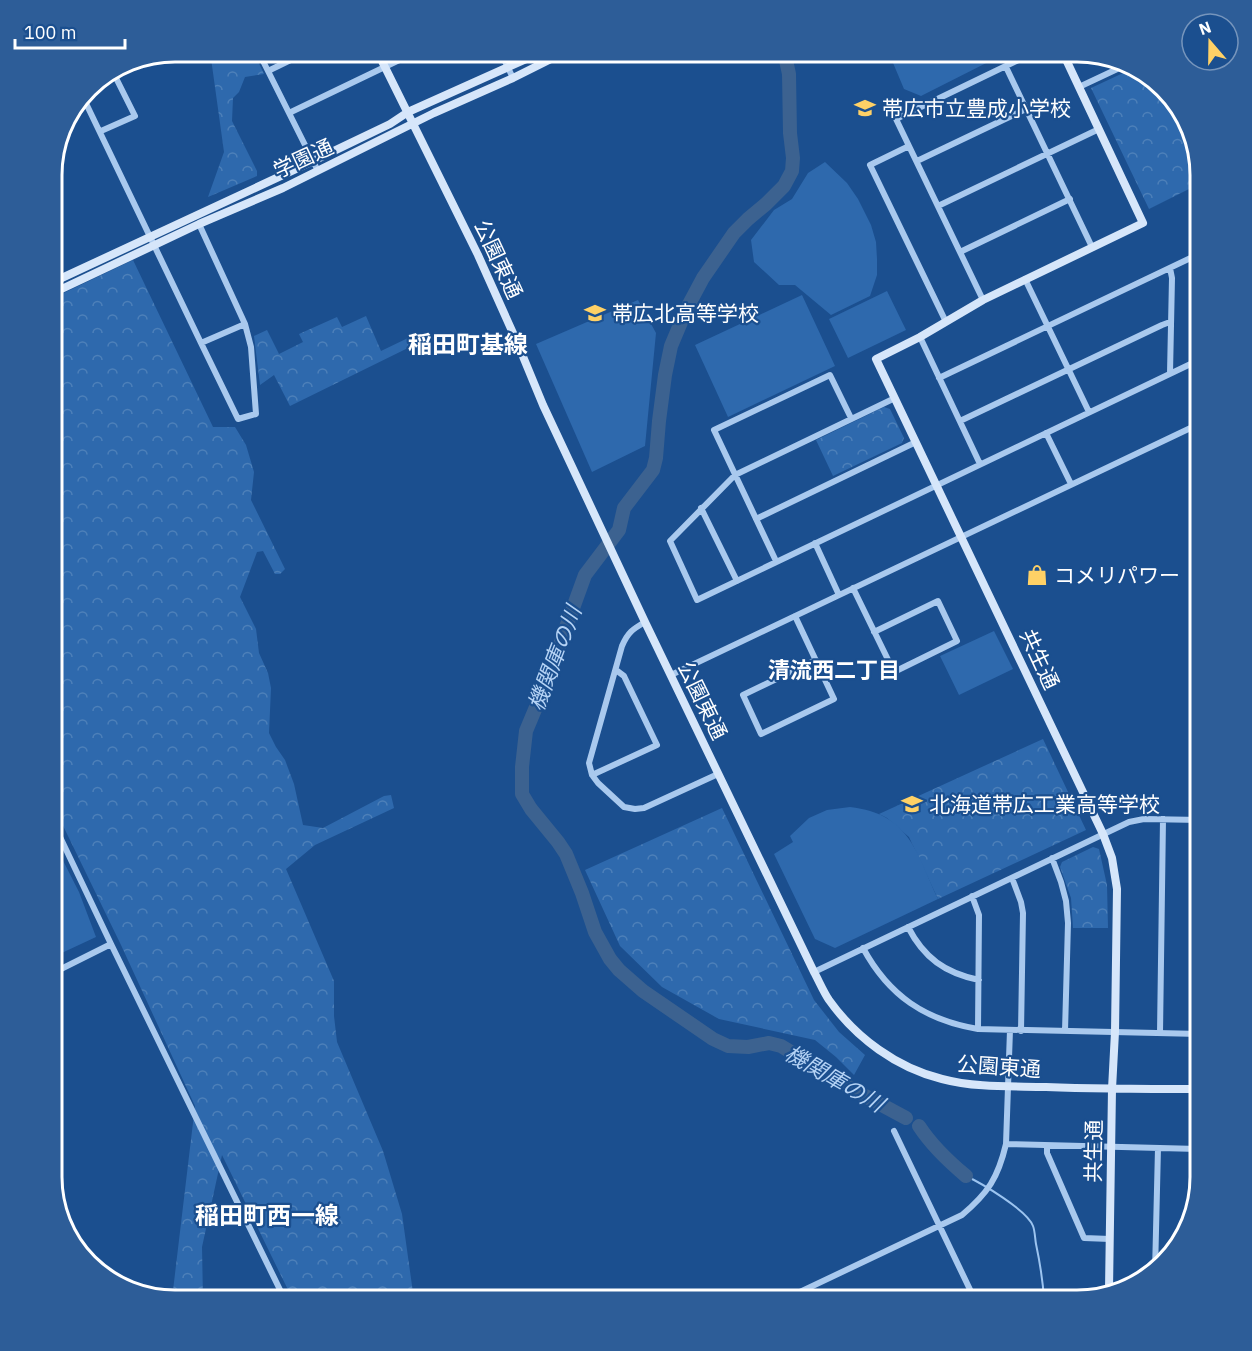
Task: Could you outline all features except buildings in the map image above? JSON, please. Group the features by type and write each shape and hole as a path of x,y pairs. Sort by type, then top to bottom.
{"street":[{"path":"264,62 318,171"},
{"path":"268,71 286,62"},
{"name":"公園東通","path":"382,62 478,255 543,405 645,622 828,999 858,1033 893,1059 913,1070 942,1079 967,1084 1007,1086 1190,1089"},
{"path":"289,113 395,62"},
{"path":"505,62 513,78"},
{"name":"学園通","path":"62,288 152,241 390,124 408,112 521,62"},
{"name":"学園通","path":"62,278 199,224 318,171 545,62"},
{"path":"983,300 896,119 1016,62"},
{"path":"938,206 1099,129 1067,62"},
{"path":"1006,67 1092,247"},
{"path":"1079,87 1118,69"},
{"path":"101,131 135,116 116,78"},
{"path":"87,104 238,419 256,414 251,347 244,324 199,224"},
{"path":"916,161 1026,109"},
{"name":"共生通","path":"1099,129 1143,223 1024,279 920,337 876,358 1103,834 1112,858 1117,889 1109,1285"},
{"path":"909,146 870,165 946,322"},
{"path":"960,252 1070,200"},
{"path":"939,378 1190,258"},
{"path":"1170,268 1172,278 1170,373"},
{"path":"1024,279 1089,412"},
{"path":"960,421 1170,322"},
{"path":"201,344 244,324"},
{"path":"920,337 980,464"},
{"path":"895,398 735,475 701,508 670,541 697,600 1190,364"},
{"path":"777,561 714,430 830,375 851,418"},
{"path":"671,675 1190,428"},
{"path":"1046,433 1071,484"},
{"path":"756,519 916,442"},
{"path":"701,508 737,581"},
{"path":"815,543 839,595"},
{"path":"853,588 874,632 894,672 957,641 938,601 874,632"},
{"path":"795,616 816,660 834,699 761,734 743,695 816,660"},
{"path":"645,622 626,636 589,763 592,775 624,807 635,809 644,808 718,774"},
{"path":"592,775 657,745 624,676 616,670"},
{"path":"813,972 1129,822 1144,819 1190,820"},
{"path":"1160,1033 1163,819"},
{"path":"62,841 280,1290"},
{"path":"1052,858 1061,882 1067,912 1065,1031"},
{"path":"1012,878 1023,914 1022,1030"},
{"path":"972,896 980,915 978,1029"},
{"path":"908,927 922,950 932,959 944,968 978,980"},
{"path":"62,968 111,944"},
{"path":"863,948 873,966 905,1000 935,1017 956,1025 978,1029 1190,1034"},
{"path":"804,1290 939,1227 962,1215 979,1201 996,1175 1006,1144 1010,1030"},
{"path":"894,1131 970,1290"},
{"path":"1006,1144 1190,1149"},
{"path":"1047,1146 1047,1153 1084,1238 1110,1239"},
{"path":"1155,1257 1158,1148"}],"green space":[{"path":"212,62 258,62 264,74 245,77 239,92 233,98 232,121 257,171 257,176 208,197 224,152"},
{"path":"893,62 988,62 921,96 904,89"},
{"path":"1125,72 1157,95 1175,118 1185,138 1190,160 1190,188 1149,209 1091,88"},
{"path":"825,162 847,183 858,199 871,225 876,242 877,259 877,275 870,296 831,315 795,285 779,285 754,262 751,240 774,210 792,199 808,173"},
{"path":"133,260 213,427 235,427 246,445 254,472 251,500 285,569 280,574 275,574 263,551 257,552 240,597 256,629 259,653 268,673 271,688 269,733 285,760 294,784 303,825 323,828 384,796 391,795 394,808 315,845 286,869 334,981 337,1042 383,1151 402,1214 413,1290 288,1290 222,1155 202,1247 203,1290 173,1290 195,1106 62,824 62,294"},
{"path":"887,291 906,330 848,358 829,319"},
{"path":"802,295 835,366 728,417 695,345"},
{"path":"638,300 656,333 645,446 592,472 536,344"},
{"path":"366,316 381,351 408,338 412,346 290,406 274,375 260,385 254,336 267,330 279,354 303,342 299,334 337,317 342,327"},
{"path":"884,407 890,409 904,438 902,443 833,476 816,440"},
{"path":"994,631 1013,669 959,695 940,656"},
{"path":"1043,739 1086,830 938,899 909,837 879,814"},
{"path":"850,807 870,811 886,818 898,827 916,851 938,899 835,948 815,939 774,854 793,842 790,836 809,818 827,810"},
{"path":"722,808 814,1000 839,1032 865,1055 854,1075 815,1040 719,1019 662,987 620,946 585,870"},
{"path":"1093,847 1099,849 1107,885 1108,928 1073,928 1071,898 1060,867 1062,862"},
{"path":"62,859 79,892 96,937 62,953"}],"waterway":[{"name":"機関庫の川","path":"786,62 789,74 792,171 784,186 734,233 703,278 687,308 671,346 653,470 624,508 619,530 585,575 526,731 522,794 566,854 595,932 610,959 643,991 713,1039 728,1046 748,1047 769,1043 781,1046 906,1118"},
{"name":"機関庫の川","path":"919,1126 941,1153 966,1176"},
{"name":"機関庫の川","path":"966,1176 1003,1198 1029,1220 1034,1230 1043,1290"}],"place":[{"name":"帯広市立豊成小学校","path":"865,108"},
{"name":"帯広北高等学校","path":"595,313"},
{"name":"コメリパワー","path":"1037,575"},
{"name":"北海道帯広工業高等学校","path":"912,804"}],"district":[{"name":"稲田町基線","path":"468,344"},
{"name":"清流西二丁目","path":"834,669"},
{"name":"稲田町西一線","path":"267,1215"}]}
